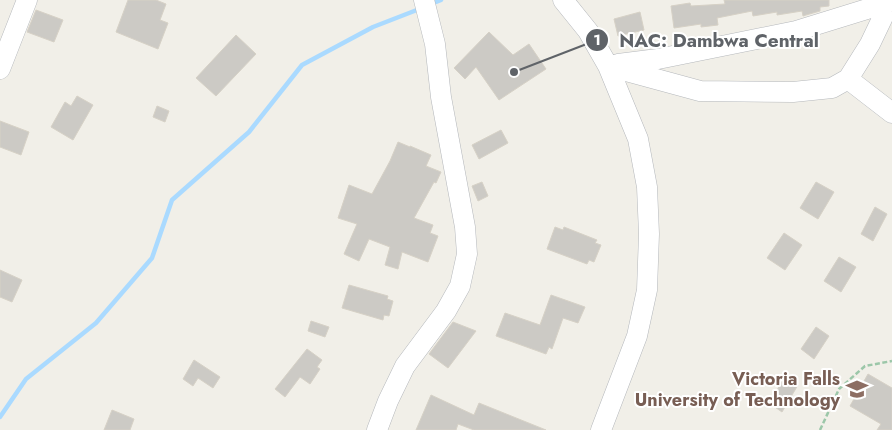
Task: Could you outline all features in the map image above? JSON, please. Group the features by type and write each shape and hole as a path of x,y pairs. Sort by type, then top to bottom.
{"street":[{"path":"0,68 27,0"},
{"path":"376,430 405,366 446,311 460,286 467,254 465,227 441,97 434,44 424,0"},
{"path":"563,0 588,31 608,66 638,139 647,186 649,234 647,290 637,336 600,430"},
{"path":"608,66 658,59 796,31 891,1"},
{"path":"608,66 700,91 793,92 832,88 848,79 870,44 891,1"},
{"path":"848,79 892,113"}],"path":[{"path":"820,430 839,389 865,366 892,361"}],"building":[{"path":"128,0 156,0 166,4 160,20 168,23 158,49 116,32"},
{"path":"724,0 829,0 829,6 820,7 820,11 803,16 802,11 777,15 777,12 753,16 752,11 717,18 718,25 701,27 701,24 674,28 671,6 690,3 691,6 725,4"},
{"path":"36,10 63,20 54,42 27,32"},
{"path":"640,12 644,30 618,36 614,19"},
{"path":"489,32 513,55 529,44 546,69 499,100 476,67 465,79 454,68"},
{"path":"236,35 256,54 216,96 196,78"},
{"path":"77,96 93,105 73,140 51,127 65,102 71,106"},
{"path":"157,106 169,111 165,122 153,117"},
{"path":"0,121 29,132 21,155 0,147"},
{"path":"501,130 508,143 479,159 472,145"},
{"path":"398,142 431,155 426,166 441,172 414,218 433,225 430,233 438,236 428,262 402,252 398,269 385,265 390,247 369,239 359,261 344,254 357,224 338,218 349,185 372,194"},
{"path":"482,182 488,196 478,201 472,186"},
{"path":"816,182 834,192 818,219 800,208"},
{"path":"875,207 887,214 873,241 861,234"},
{"path":"555,227 563,230 564,227 597,240 595,243 601,245 594,262 589,260 587,264 547,249"},
{"path":"784,233 802,245 785,270 767,258"},
{"path":"839,257 856,267 841,292 824,281"},
{"path":"0,270 22,280 12,302 0,297"},
{"path":"349,285 388,296 387,299 393,301 389,316 384,315 383,320 342,308"},
{"path":"551,295 585,307 578,323 563,318 552,349 549,347 546,354 496,336 505,313 540,325"},
{"path":"311,321 329,327 325,337 308,331"},
{"path":"453,322 476,331 448,368 429,354"},
{"path":"816,327 829,336 814,359 801,349"},
{"path":"307,349 322,360 317,367 320,369 310,384 300,377 285,397 275,389"},
{"path":"194,360 220,377 213,388 198,378 193,386 183,379"},
{"path":"868,374 892,388 892,430 877,430 881,424 850,406"},
{"path":"785,377 798,385 782,412 769,403"},
{"path":"431,395 474,415 479,403 546,430 474,430 458,424 456,430 416,430"},
{"path":"112,410 134,419 130,430 104,430"}],"waterway":[{"path":"431,4 441,0"},
{"path":"0,417 26,379 96,323 152,258 172,200 249,132 302,65 373,27 422,8"}],"place":[{"name":"NAC: Dambwa Central","path":"514,72"},
{"name":"Victoria Falls University of Technology","path":"857,389"}]}
